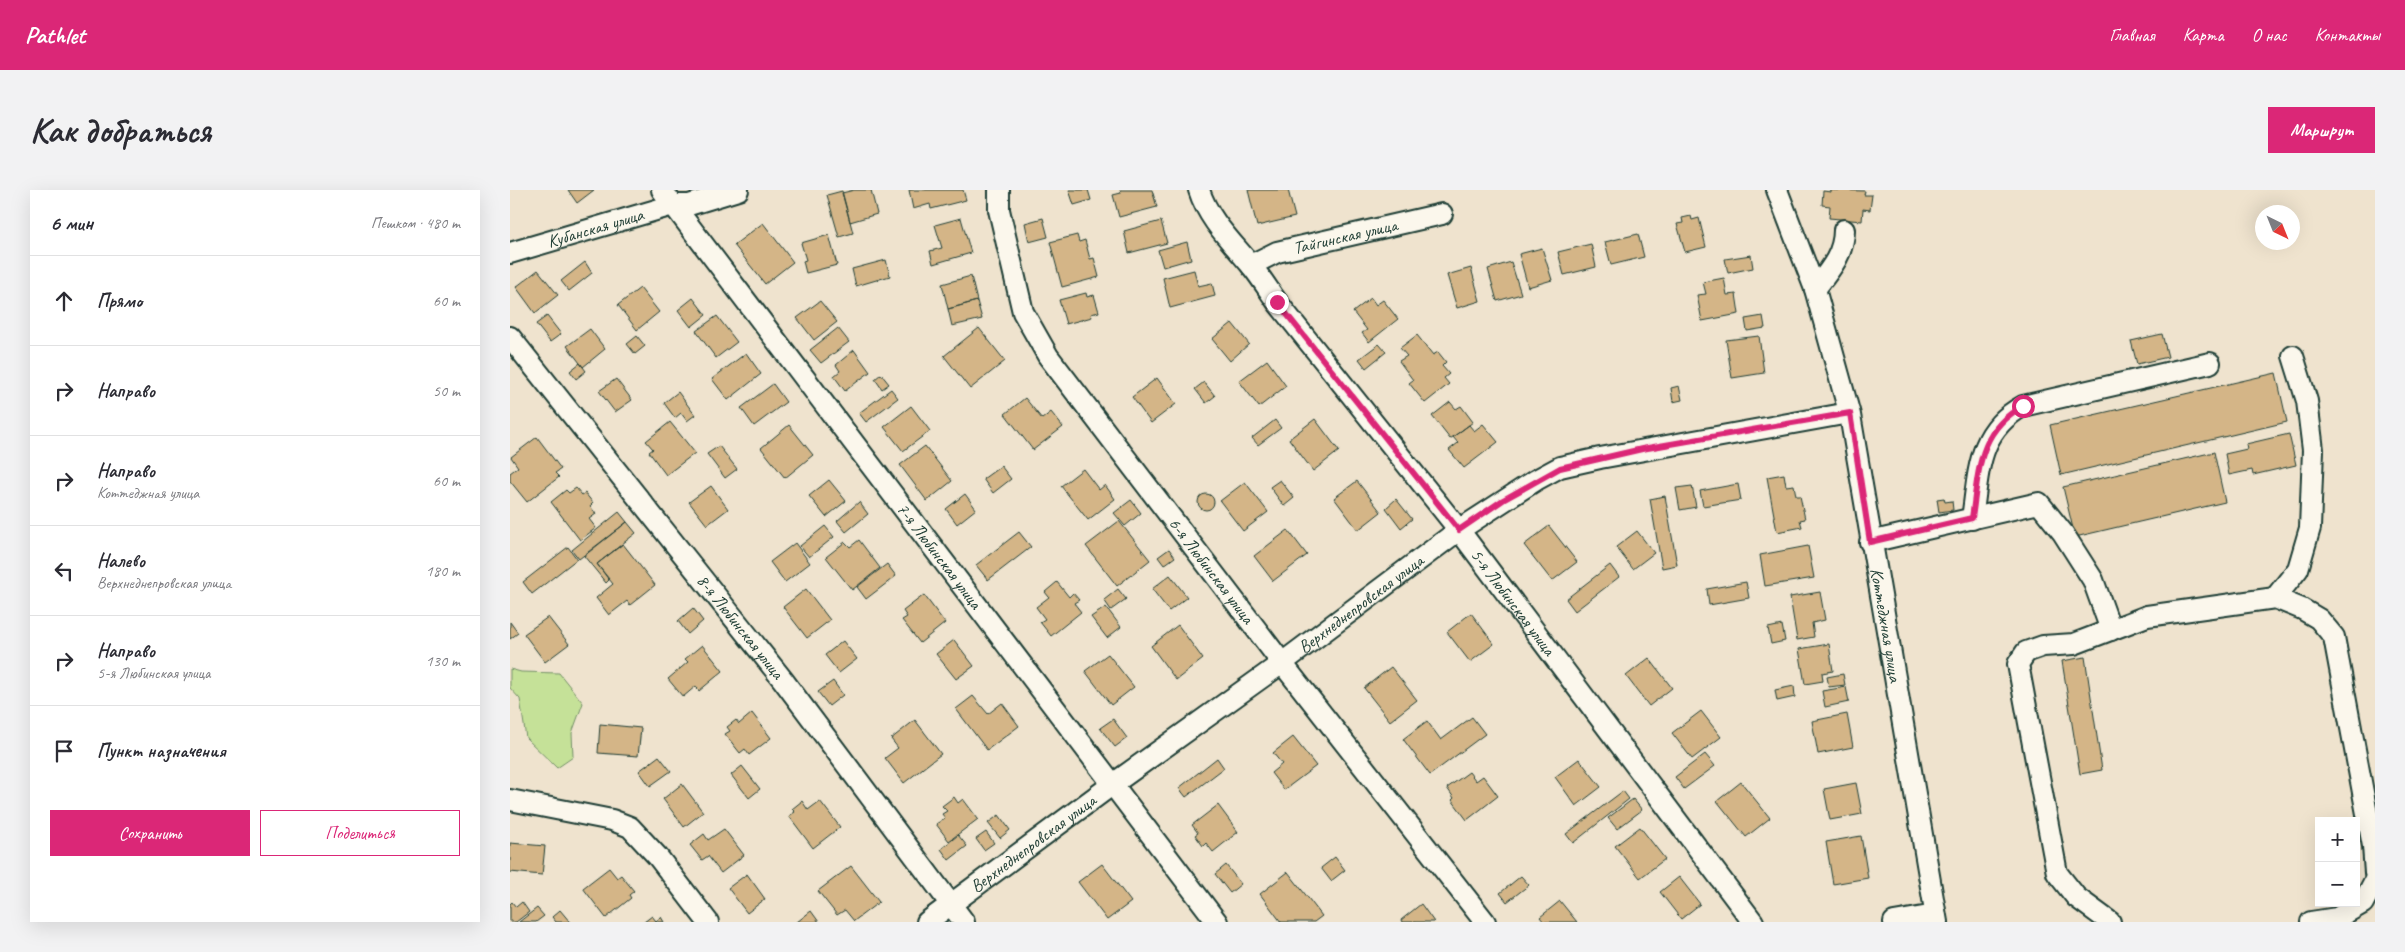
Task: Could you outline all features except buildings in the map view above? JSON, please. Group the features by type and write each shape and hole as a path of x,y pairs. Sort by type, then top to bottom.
{"street":[{"name":"Кубанская улица","path":"510,253 668,198 689,205 738,190"},
{"name":"6-я Любинская улица","path":"999,190 999,210 1023,312 1048,356 1282,663 1485,922"},
{"name":"5-я Любинская улица","path":"1199,190 1211,216 1222,231 1251,265 1277,302 1459,530 1753,922"},
{"name":"Коттеджная улица","path":"1777,190 1815,289 1850,413 1870,542 1936,918"},
{"name":"7-я Любинская улица","path":"668,198 1217,922"},
{"name":"Тайгинская улица","path":"1251,265 1277,252 1442,214"},
{"path":"1815,289 1834,265 1844,244 1844,230"},
{"name":"8-я Любинская улица","path":"510,337 783,680 964,922"},
{"path":"2275,598 2298,568 2310,528 2313,450 2306,401 2293,356"},
{"path":"1972,518 1980,459 1994,430 2006,415 2023,406 2210,363"},
{"name":"Верхнеднепровская улица","path":"927,922 1113,784 1282,663 1459,530 1503,500 1560,468 1642,449 1850,413"},
{"path":"1870,542 2039,503 2063,533 2093,580 2110,630"},
{"path":"2110,922 2076,897 2057,873 2018,664 2026,652 2043,646 2074,644 2147,616 2275,598 2302,609 2319,619 2334,637 2373,846 2375,873"},
{"path":"510,800 612,820 630,826 658,857 708,922"},
{"path":"2311,922 2337,918 2363,903 2375,880"},
{"path":"1894,922 1936,918"}],"green space":[{"path":"510,669 521,672 559,673 583,703 572,733 573,757 557,768 526,738 520,699 510,688"}],"route":[{"path":"1277,302 1459,530 1503,500 1560,468 1642,449 1850,413 1870,542 1972,518 1980,459 1994,430 2006,415 2023,406"}]}
